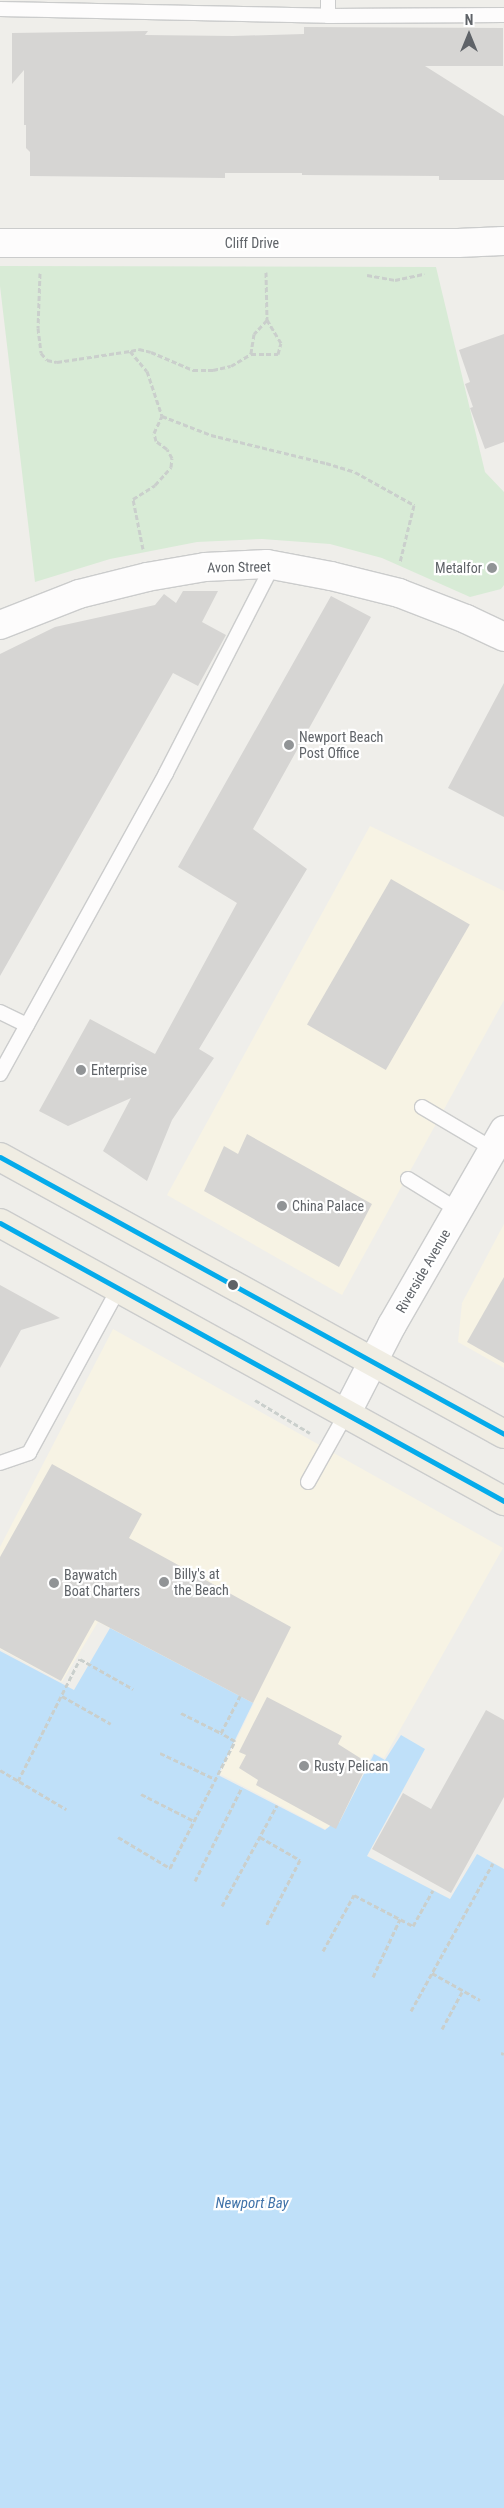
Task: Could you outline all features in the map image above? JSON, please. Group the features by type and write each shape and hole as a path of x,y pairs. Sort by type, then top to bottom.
{"highway":[{"path":"0,1157 504,1434"},
{"path":"0,1223 504,1501"}],"street":[{"name":"Cliff Drive","path":"0,243 458,243 504,241"},
{"name":"Avon Street","path":"0,625 79,594 147,577 205,567 273,566 331,576 399,593 466,619 504,637"},
{"name":"Riverside Avenue","path":"346,1414 458,1210 500,1138"}],"lane":[{"path":"328,0 328,16"},
{"path":"0,9 328,16 504,15"},
{"path":"0,1074 166,774 273,566"},
{"path":"0,1012 27,1025"},
{"path":"422,1107 500,1138"},
{"path":"408,1179 458,1210"},
{"path":"0,1463 29,1453 119,1288"},
{"path":"308,1482 346,1414"}],"path":[{"path":"44,243 38,328 41,353 47,360 57,362 139,349 193,370 213,370 231,366 251,354 278,354 281,343 268,320 267,290"},
{"path":"251,354 254,334 268,320"},
{"path":"130,351 147,371 162,416 154,433 156,441 166,449 172,458 171,467 155,485 133,499 145,555"},
{"path":"162,416 211,435 326,462 355,472 414,505 399,564"},
{"path":"18,1781 80,1659 133,1689"},
{"path":"62,1696 111,1724"},
{"path":"221,1733 240,1696"},
{"path":"118,1837 170,1868 234,1741 181,1713"},
{"path":"160,1753 215,1779"},
{"path":"0,1770 66,1809"},
{"path":"195,1881 242,1787"},
{"path":"141,1794 194,1821"},
{"path":"222,1906 277,1805"},
{"path":"260,1837 300,1860 266,1926"},
{"path":"411,2011 493,1863"},
{"path":"323,1951 354,1895 413,1926 433,1890"},
{"path":"373,1978 400,1919"},
{"path":"432,1973 480,2000"},
{"path":"442,2030 462,1992"}],"shaded area":[{"path":"370,826 504,891 504,1000 342,1295 167,1195"},
{"path":"504,1224 504,1368 458,1342 462,1303"},
{"path":"113,1329 503,1548 384,1758 373,1753 339,1822 325,1829 220,1774 254,1703 98,1622 62,1682 0,1649 0,1547"}],"green space":[{"path":"0,266 436,267 485,472 504,492 504,585 501,589 470,597 382,558 330,544 262,539 197,542 110,559 35,582 0,286"}],"water":[{"name":"Newport Bay","path":"110,1628 253,1703 218,1775 325,1830 330,1826 332,1820 339,1823 374,1754 385,1760 401,1735 425,1749 367,1856 450,1899 477,1854 504,1869 504,2508 0,2508 0,1651 74,1690"}],"building":[{"path":"304,27 503,28 503,66 425,66 504,116 504,180 439,180 439,176 302,175 302,173 225,173 225,178 30,176 30,152 26,148 26,125 24,125 24,70 12,84 12,33 148,31 145,35 233,36 304,34"},
{"path":"504,334 504,442 485,449 470,408 473,407 465,384 470,382 459,350"},
{"path":"183,591 218,591 202,622 226,635 198,686 173,673 0,976 0,654 55,627 155,605 164,594 176,603"},
{"path":"331,596 371,617 253,829 307,869 199,1049 214,1058 172,1120 147,1181 103,1151 131,1098 68,1126 39,1111 90,1019 155,1054 237,903 178,867"},
{"path":"504,683 504,817 448,788"},
{"path":"391,879 470,924 386,1070 307,1024"},
{"path":"247,1134 372,1204 339,1267 204,1191 224,1146 238,1154"},
{"path":"504,1277 504,1363 467,1342"},
{"path":"0,1285 60,1318 21,1330 0,1368"},
{"path":"52,1464 142,1514 129,1538 291,1627 253,1703 95,1620 61,1681 0,1648 0,1557"},
{"name":"Rusty Pelican","path":"267,1697 342,1736 338,1744 368,1763 336,1829 256,1785 258,1780 239,1768 246,1755 239,1752"},
{"path":"486,1710 504,1720 504,1797 451,1893 372,1849 403,1793 431,1809"}],"transit line":[{"path":"0,1157 504,1434"},
{"path":"0,1223 504,1501"}],"place":[{"name":"Metalfor","path":"492,568"},
{"name":"Newport Beach Post Office","path":"289,745"},
{"name":"Enterprise","path":"81,1070"},
{"name":"China Palace","path":"282,1206"},
{"name":"Billy's at the Beach","path":"164,1582"},
{"name":"Baywatch Boat Charters","path":"54,1583"},
{"name":"Rusty Pelican","path":"304,1766"}]}
